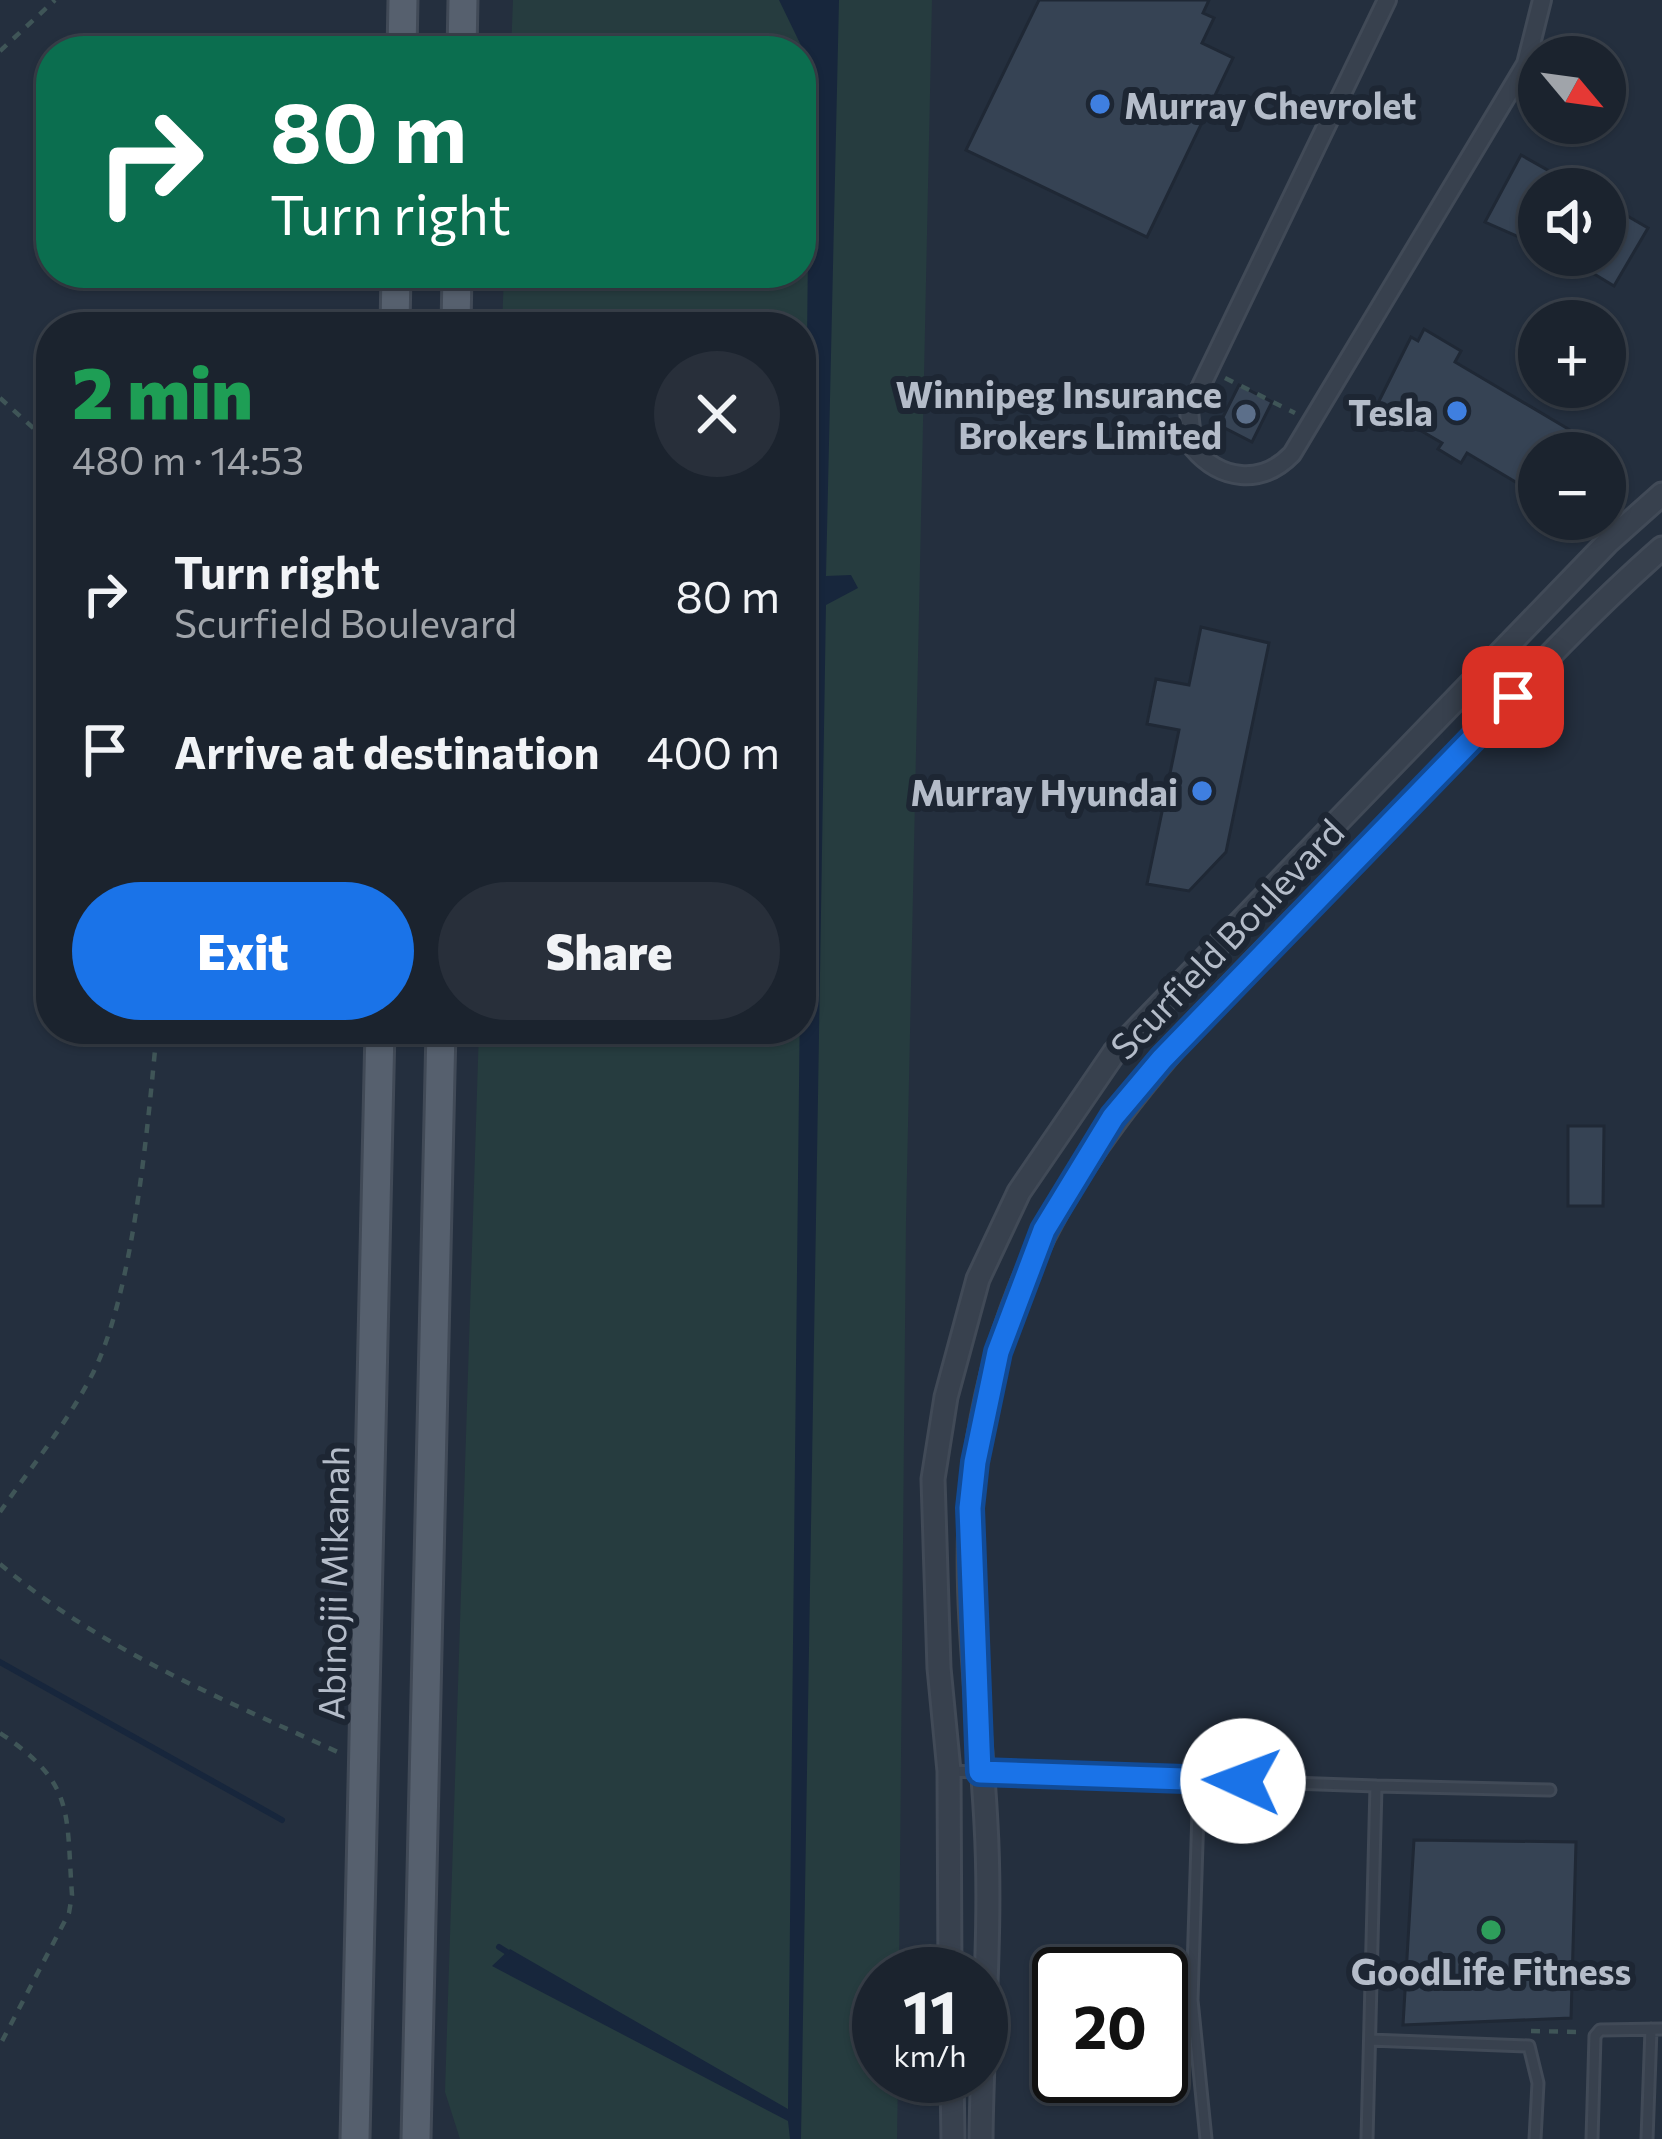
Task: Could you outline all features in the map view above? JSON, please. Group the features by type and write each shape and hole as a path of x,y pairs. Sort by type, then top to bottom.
{"main road":[{"path":"402,36 403,0"},
{"path":"463,36 464,0"},
{"name":"Abinojii Mikanah","path":"355,2139 380,1044"},
{"path":"416,2139 441,1044"},
{"path":"417,2085 439,2139"}],"street":[{"path":"1387,0 1187,425 1193,448 1212,466 1230,474 1264,475 1292,454 1526,64 1542,0"},
{"name":"Scurfield Boulevard","path":"950,1947 949,1771 939,1668 933,1479 964,1320 1019,1192 1077,1100 1127,1039 1591,560 1662,494"},
{"name":"Scurfield Boulevard","path":"980,2139 986,1824 970,1531 984,1405 1014,1299 1055,1208 1113,1117 1162,1059 1662,548"},
{"path":"952,2103 953,2139"}],"lane":[{"path":"949,1771 1550,1790"},
{"path":"1198,1780 1192,2000 1206,2139"},
{"path":"1367,2139 1376,1786"},
{"path":"1592,2139 1594,2036 1600,2030 1656,2029 1647,2139"},
{"path":"1370,2040 1529,2045 1538,2083 1535,2139"}],"path":[{"path":"0,51 55,0"},
{"path":"1210,370 1311,421"},
{"path":"0,398 36,430"},
{"path":"0,1512 84,1389 106,1340 124,1270 155,1044"},
{"path":"0,1564 77,1625 117,1649 364,1763"},
{"path":"0,1733 39,1761 58,1784 72,1895 69,1913 0,2045"}],"green space":[{"path":"513,0 932,0 906,1221 899,1947 852,1947 852,2103 898,2103 897,2139 460,2139 445,2092 479,1044 816,1044 816,312 503,312 503,288 816,288 816,36 512,36"}],"water":[{"path":"779,0 839,0 826,576 851,575 858,588 826,605 801,2139 790,2139 788,2121 492,1966 510,1949 788,2109 799,1044 816,1044 816,312 807,312 808,288 816,288 816,36 796,36"}],"building":[{"name":"Murray Chevrolet","path":"1039,0 1209,0 1203,13 1214,18 1202,43 1233,58 1147,237 966,150"},
{"path":"1521,155 1544,168 1518,168 1518,237 1485,222"},
{"path":"1626,215 1648,228 1626,266"},
{"path":"1598,276 1620,276 1614,286"},
{"name":"Tesla","path":"1424,329 1461,351 1455,362 1518,399 1518,408 1533,408 1573,432 1518,432 1518,483 1467,453 1461,463 1438,449 1442,443 1377,405 1411,337 1418,341"},
{"name":"Winnipeg Insurance Brokers Limited","path":"1239,385 1272,402 1252,442 1219,425"},
{"name":"Murray Hyundai","path":"1201,627 1269,643 1226,852 1189,891 1147,884 1179,730 1147,724 1156,679 1189,685"},
{"path":"1568,1126 1604,1126 1603,1206 1568,1206"},
{"name":"GoodLife Fitness","path":"1414,1840 1576,1842 1571,2018 1403,2025"}],"waterway":[{"path":"0,1662 282,1820"},
{"path":"499,1947 507,1952"}],"place":[{"name":"Murray Chevrolet","path":"1100,104"},
{"name":"Tesla","path":"1457,411"},
{"name":"Winnipeg Insurance Brokers Limited","path":"1246,414"},
{"name":"Murray Hyundai","path":"1202,791"},
{"name":"GoodLife Fitness","path":"1491,1930"}],"route":[{"path":"1243,1781 980,1772 970,1508 984,1405 1014,1299 1033,1253 1055,1208 1113,1117 1162,1059 1513,697"}]}
